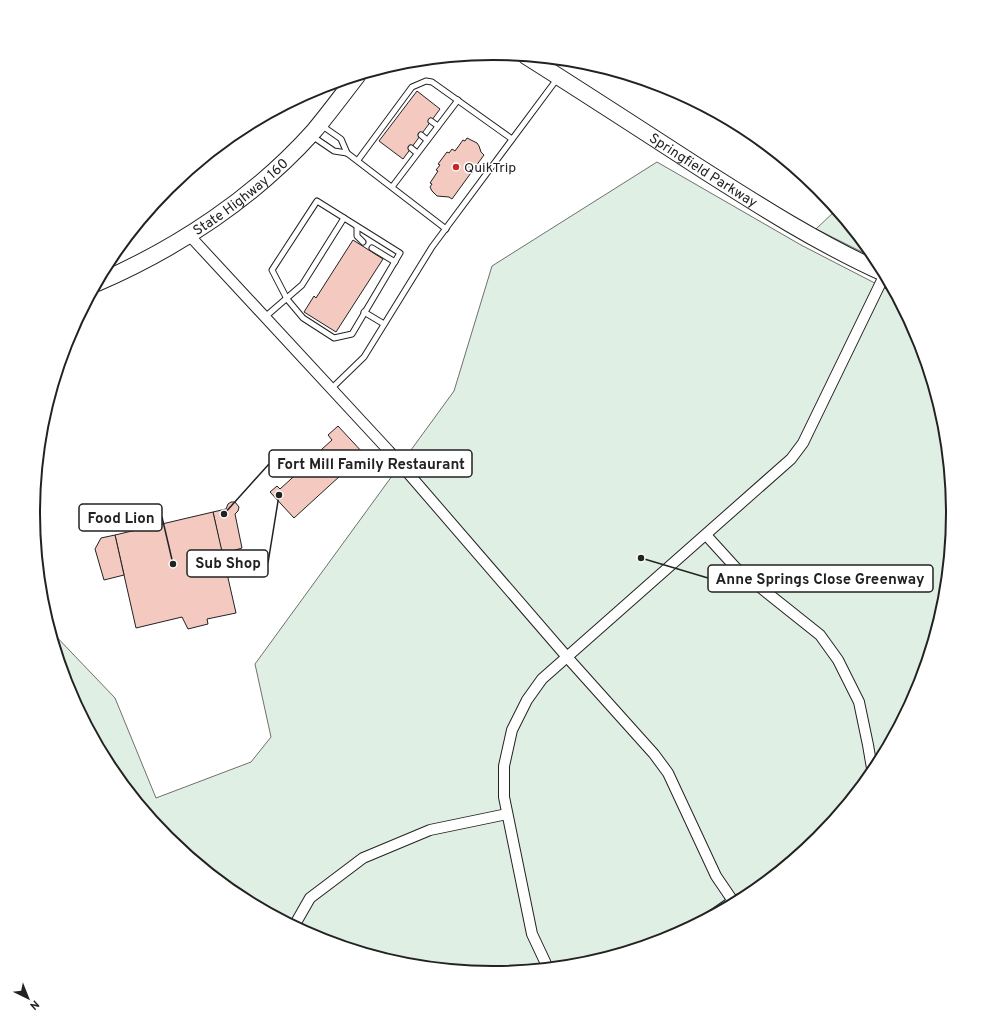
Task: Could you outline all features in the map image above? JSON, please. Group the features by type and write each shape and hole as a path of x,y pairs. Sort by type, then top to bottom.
{"main road":[{"name":"Springfield Parkway","path":"534,61 728,186 793,226 857,262 877,270"},
{"name":"State Highway 160","path":"105,279 143,261 189,235 208,223 254,188 285,160 315,129 350,83"}],"street":[{"path":"189,235 389,451 567,657 654,754 668,773 716,876 731,899"},
{"path":"546,964 532,934 504,797 504,766 512,730 527,700 542,679 791,459 803,443 882,280"},
{"path":"706,535 736,568 820,635 838,660 859,702 871,764"},
{"path":"297,922 310,898 363,858 430,830 507,814"}],"lane":[{"path":"332,389 360,361 432,247 559,76"},
{"path":"358,160 412,87 426,81 432,82 512,140"},
{"path":"402,100 408,104"},
{"path":"392,187 458,100"},
{"path":"392,113 398,117"},
{"path":"431,121 438,126"},
{"path":"382,126 388,130"},
{"path":"315,129 334,151 347,152"},
{"path":"315,129 341,139 347,152 446,229"},
{"path":"421,135 428,140"},
{"path":"411,148 417,153"},
{"path":"317,201 357,227 400,253 352,334 334,338 302,318 287,299 272,270 317,201"},
{"path":"265,317 302,285 344,218"},
{"path":"357,227 357,236 363,242"},
{"path":"372,248 395,262"},
{"path":"364,312 384,324"}],"green space":[{"path":"657,162 801,245 888,290 912,339 932,396 943,454 946,483 946,543 943,572 932,630 923,659 900,714 886,740 871,765 834,812 814,834 770,873 720,906 694,920 667,932 611,951 553,963 523,966 464,966 434,963 376,951 320,932 293,920 267,906 217,873 173,834 134,789 116,765 87,714 64,659 57,638 115,698 156,798 251,762 271,737 255,664 454,391 492,266"},
{"path":"833,213 866,254 816,229"}],"building":[{"path":"417,91 440,109 403,159 379,141"},
{"name":"QuikTrip","path":"467,138 477,143 484,155 452,199 449,197 437,196 432,191 430,187 432,184 430,183 438,171 436,170 440,165 438,164 447,152 449,153 452,149 455,151 463,140 465,141"},
{"path":"353,240 383,259 336,332 304,312 314,296 316,298"},
{"path":"338,426 364,454 294,518 270,492 277,486 280,489 302,469 298,464 308,455 311,459 332,440 328,435"},
{"path":"235,502 239,507 235,514 242,548 222,554 213,512 226,509 228,504"},
{"path":"213,512 236,613 207,619 208,624 188,629 182,617 136,628 115,535"},
{"path":"115,535 124,575 104,580 95,549 101,538"}],"place":[{"name":"QuikTrip","path":"456,167"},
{"name":"Sub Shop","path":"279,495"},
{"name":"Fort Mill Family Restaurant","path":"224,514"},
{"name":"Anne Springs Close Greenway","path":"641,558"},
{"name":"Food Lion","path":"173,564"}]}
